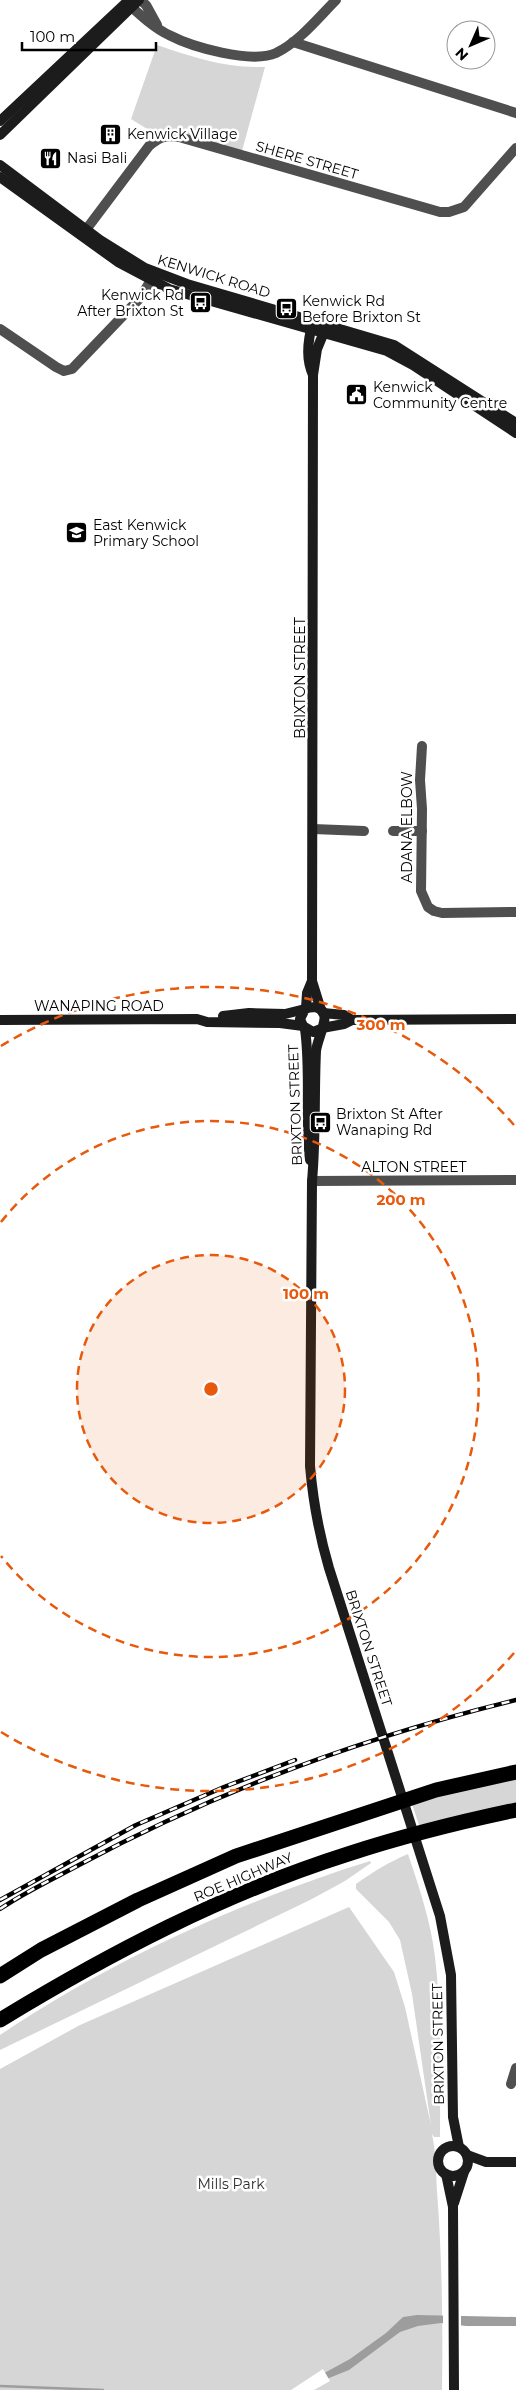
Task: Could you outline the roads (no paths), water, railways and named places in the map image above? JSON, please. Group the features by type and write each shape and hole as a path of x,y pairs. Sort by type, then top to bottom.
{"highway":[{"name":"ROE HIGHWAY","path":"0,1976 41,1950 138,1900 236,1856 436,1790 516,1772"},
{"name":"ROE HIGHWAY","path":"0,2020 63,1981 156,1933 252,1889 348,1854 446,1825 516,1810"}],"main road":[{"path":"0,121 133,2"},
{"path":"0,136 133,2"},
{"name":"KENWICK ROAD","path":"0,165 126,267 151,280 169,289 401,348 516,423"},
{"name":"KENWICK ROAD","path":"0,178 84,233 163,277 313,325"},
{"name":"BRIXTON STREET","path":"313,325 309,339 309,366 313,375"},
{"name":"KENWICK ROAD","path":"326,328 396,354 516,433"},
{"name":"BRIXTON STREET","path":"322,1011 312,981 313,375 317,349 326,328"},
{"name":"BRIXTON STREET","path":"306,1009 307,993 312,981"},
{"path":"352,1020 344,1015 322,1011 314,1007 306,1009 300,1019 304,1028 313,1032 352,1020 516,1020"},
{"name":"WANAPING ROAD","path":"197,1019 205,1016 249,1013 285,1014 306,1009"},
{"path":"321,1028 325,1020 322,1011"},
{"name":"WANAPING ROAD","path":"0,1020 197,1019 207,1022 280,1023 304,1028"},
{"name":"BRIXTON STREET","path":"304,1028 308,1058 308,1140 312,1181 312,1485 320,1537 429,1879 440,1916 451,1976 453,2117 446,2148 440,2153 438,2161 440,2169 446,2174 453,2207 455,2292 454,2390"},
{"name":"BRIXTON STREET","path":"312,1181 316,1142 317,1043 321,1028"},
{"name":"BRIXTON STREET","path":"453,2117 463,2151 464,2170 453,2207"},
{"path":"446,2148 463,2151 486,2162"},
{"path":"446,2174 457,2176 464,2170 486,2162 516,2162"}],"street":[{"path":"133,2 158,28 175,38 209,49 255,56 275,53 293,42 336,0"},
{"path":"293,42 516,113"},
{"name":"SHERE STREET","path":"84,233 149,146 166,136 179,137 440,212 449,212 464,206 516,148"},
{"path":"0,329 56,367 64,371 72,369 140,298 151,280"},
{"name":"ADANA ELBOW","path":"422,746 420,780 422,831 421,891 428,907 434,912 442,913 516,912"},
{"path":"313,829 364,831"},
{"path":"393,831 422,831"},
{"name":"ALTON STREET","path":"312,1181 516,1180"},
{"path":"511,2084 516,2068"}],"waterway":[{"path":"0,2386 103,2390"}],"railway":[{"path":"0,1909 39,1886 131,1838 238,1790 347,1749 403,1731 516,1700"},
{"path":"0,1900 136,1825 224,1787 295,1760"}],"place":[{"name":"Kenwick Village","path":"111,134"},
{"name":"Nasi Bali","path":"51,158"},
{"name":"Kenwick Rd After Brixton St","path":"200,303"},
{"name":"Kenwick Rd Before Brixton St","path":"286,309"},
{"name":"Kenwick Community Centre","path":"357,395"},
{"name":"East Kenwick Primary School","path":"77,533"},
{"name":"Brixton St After Wanaping Rd","path":"320,1122"}],"park label":[{"name":"Mills Park","path":"231,2184"}]}
